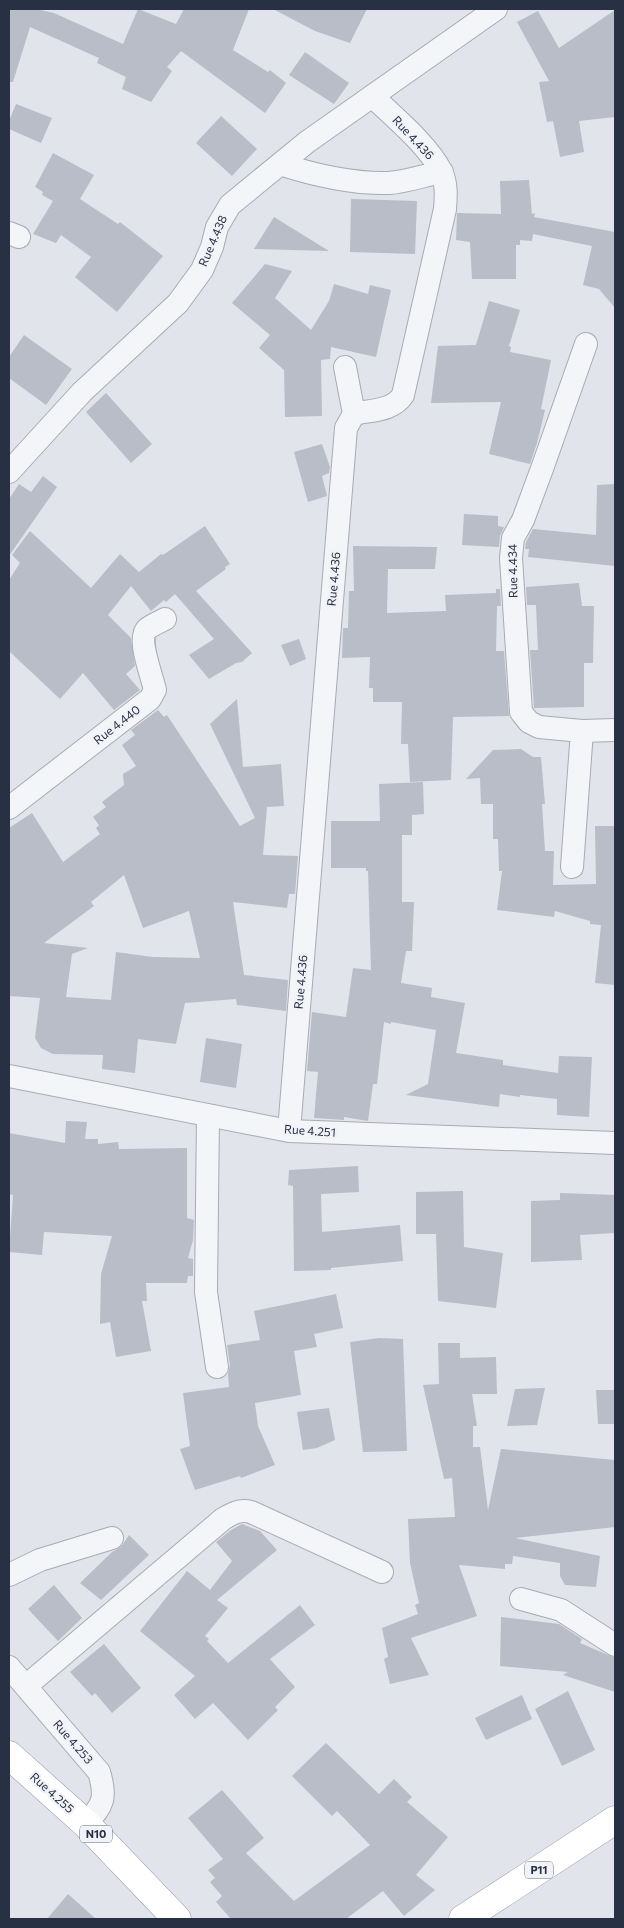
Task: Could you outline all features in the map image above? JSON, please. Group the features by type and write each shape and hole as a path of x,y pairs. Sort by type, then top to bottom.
{"main road":[{"name":"Rue 4.255","path":"9,1754 86,1824 177,1919"},
{"name":"P11","path":"476,1916 615,1820"}],"street":[{"name":"Rue 4.438","path":"9,472 82,392 178,303 202,270 212,247 217,227 230,205 307,142 496,9"},
{"name":"Rue 4.436","path":"289,1131 346,428 354,414 393,406 399,402 403,395 445,209 446,191 442,172 428,152 372,96"},
{"path":"280,164 300,171 355,181 390,182 442,172"},
{"name":"Rue 4.434","path":"586,344 543,466 513,538 511,558 521,712 529,722 539,727 582,731 615,730"},
{"path":"345,367 354,414"},
{"name":"Rue 4.440","path":"9,808 150,699 155,690 143,647 143,635 148,628 165,619"},
{"path":"572,867 582,731"},
{"name":"Rue 4.251","path":"9,1076 289,1131 615,1143"},
{"path":"208,1115 206,1292 217,1367"},
{"path":"26,1686 224,1519 234,1513 244,1510 251,1512 382,1572"},
{"path":"9,1575 40,1560 112,1538"},
{"path":"521,1599 561,1610 615,1645"},
{"name":"Rue 4.253","path":"9,1667 99,1772 104,1787 104,1798 99,1809 86,1824"}],"building":[{"path":"9,9 36,9 54,13 123,44 138,9 176,24 184,9 249,9 233,50 268,72 270,70 286,83 265,113 181,51 167,67 172,71 151,102 122,89 126,77 97,63 99,58 30,27 13,82 9,82"},
{"path":"273,9 367,9 350,43 315,31"},
{"path":"615,10 615,117 579,121 584,152 560,157 553,121 547,122 539,82 549,81 517,22 538,11 559,48"},
{"path":"305,52 349,83 334,104 289,75"},
{"path":"16,104 52,118 41,143 9,129 9,121"},
{"path":"221,116 257,149 232,176 196,143"},
{"path":"53,153 94,175 80,199 118,224 120,222 163,256 117,312 75,277 91,257 61,235 56,243 33,234 53,201 42,195 43,192 35,187"},
{"path":"529,180 532,214 535,213 534,217 615,232 615,308 599,289 583,285 592,246 533,234 532,241 520,240 520,245 516,245 516,279 472,279 470,242 456,240 457,213 501,214 500,181"},
{"path":"351,199 417,201 415,254 350,252"},
{"path":"274,217 329,251 254,249"},
{"path":"265,264 292,271 275,298 311,330 329,301 334,284 368,294 370,285 391,290 376,357 331,347 330,359 321,360 322,416 285,417 284,370 259,348 270,335 232,303"},
{"path":"489,301 520,310 509,346 511,347 510,352 551,360 541,409 545,410 530,464 489,454 501,402 431,403 438,346 476,345"},
{"path":"24,335 72,369 46,405 9,378 9,357"},
{"path":"106,393 152,444 131,463 86,412"},
{"path":"322,444 330,467 329,473 322,476 327,496 308,502 294,452"},
{"path":"43,476 57,487 9,556 9,499 19,484 31,492"},
{"path":"615,484 615,566 528,557 529,549 525,549 526,542 533,529 596,535 597,485"},
{"path":"464,514 498,516 498,526 504,527 500,536 499,547 462,545"},
{"path":"205,526 230,564 196,591 252,653 242,662 236,663 209,679 189,655 214,639 175,594 151,611 131,586 108,615 131,638 135,666 126,674 140,690 114,710 83,673 60,699 9,651 9,580 20,563 12,555 30,531 91,588 120,554 139,572 161,554 163,555"},
{"path":"353,546 437,547 435,569 388,569 387,613 446,611 445,595 496,593 496,589 500,589 501,606 497,606 496,651 504,651 509,716 453,717 451,780 410,782 408,744 401,744 402,702 373,702 373,688 369,688 370,657 342,658 343,628 348,628 349,591 354,591"},
{"path":"579,583 582,606 594,606 593,663 584,663 584,707 534,708 530,650 538,650 536,605 527,605 526,587"},
{"path":"299,639 306,659 290,666 281,645"},
{"path":"237,699 243,767 281,764 284,806 267,807 263,855 298,856 295,894 289,894 287,908 233,902 244,975 288,980 286,1011 237,1005 236,999 185,1003 176,1044 138,1039 135,1073 102,1069 103,1055 53,1054 41,1048 35,1038 40,998 9,996 9,828 32,813 63,862 100,834 96,828 99,825 93,817 106,807 102,802 124,785 123,774 136,766 122,745 135,735 131,730 158,710 164,717 167,715 240,826 255,818 210,724","holes":["124,875 143,928 189,911 200,958 153,957 116,952 111,1000 66,997 72,954 88,948 44,943 94,906 91,902"]},
{"path":"521,749 533,757 541,757 545,804 542,804 545,851 554,851 553,885 596,884 595,826 615,826 615,985 595,983 601,925 590,924 590,921 555,911 554,917 497,910 502,871 499,871 498,839 493,839 493,804 481,804 480,778 466,779 493,750"},
{"path":"423,782 424,814 412,815 412,835 402,835 402,902 414,902 412,951 406,951 401,983 432,988 431,997 465,1003 456,1053 503,1060 503,1065 558,1073 559,1056 592,1057 589,1117 557,1115 557,1099 500,1094 499,1107 406,1095 428,1084 436,1030 384,1022 377,1084 373,1084 368,1121 344,1117 344,1120 314,1118 318,1072 307,1071 312,1012 346,1017 353,968 371,970 368,871 366,871 366,868 331,868 331,821 380,821 379,784"},
{"path":"206,1038 242,1044 236,1088 200,1082"},
{"path":"66,1121 87,1122 85,1139 98,1139 98,1144 118,1142 119,1149 187,1148 187,1218 194,1220 193,1240 188,1258 193,1259 193,1276 188,1276 187,1283 146,1283 147,1301 142,1301 151,1351 116,1357 110,1322 100,1324 101,1274 112,1236 44,1232 42,1255 9,1252 13,1195 9,1194 9,1133 65,1143"},
{"path":"358,1166 359,1192 321,1194 322,1232 400,1225 403,1261 331,1268 331,1270 294,1271 293,1186 288,1185 289,1170"},
{"path":"463,1191 464,1247 503,1253 496,1308 438,1301 436,1234 416,1234 416,1192"},
{"path":"560,1193 615,1195 615,1233 580,1235 582,1260 531,1262 531,1201 560,1200"},
{"path":"336,1294 343,1328 314,1334 317,1347 294,1351 301,1395 255,1403 258,1426 275,1465 241,1478 240,1476 195,1490 180,1449 190,1446 183,1393 229,1387 228,1374 230,1365 227,1345 260,1340 254,1311"},
{"path":"379,1338 403,1339 407,1451 363,1452 350,1342"},
{"path":"438,1343 460,1343 460,1358 496,1357 497,1394 472,1394 477,1426 473,1426 473,1447 480,1447 488,1510 501,1449 615,1460 615,1527 515,1538 600,1556 596,1587 565,1585 560,1576 560,1563 513,1556 512,1564 505,1564 505,1569 459,1565 477,1616 411,1638 429,1675 390,1684 384,1659 388,1657 382,1628 418,1614 415,1605 419,1603 410,1563 408,1519 455,1517 452,1478 444,1479 423,1385 439,1384"},
{"path":"545,1388 537,1425 507,1426 515,1389"},
{"path":"596,1390 615,1390 615,1424 598,1424"},
{"path":"329,1408 335,1440 317,1448 303,1450 297,1412"},
{"path":"242,1524 260,1531 277,1550 217,1600 228,1608 205,1636 209,1639 207,1641 228,1663 300,1605 315,1625 270,1659 295,1687 275,1707 278,1710 248,1740 213,1703 195,1719 174,1695 195,1676 140,1631 187,1571 210,1590 232,1561 216,1542"},
{"path":"129,1535 149,1555 101,1600 80,1583 112,1552 121,1547"},
{"path":"54,1585 82,1618 58,1641 28,1609"},
{"path":"501,1617 559,1624 582,1639 580,1643 615,1658 615,1692 563,1675 568,1672 500,1666"},
{"path":"104,1644 141,1688 112,1713 95,1693 92,1696 70,1672"},
{"path":"568,1691 595,1750 562,1766 535,1709"},
{"path":"522,1695 532,1719 486,1740 475,1718"},
{"path":"326,1743 379,1794 394,1779 412,1797 407,1802 448,1837 416,1875 435,1890 404,1916 383,1891 346,1919 231,1919 216,1902 222,1896 210,1882 215,1878 208,1870 223,1859 188,1818 222,1790 264,1838 246,1853 294,1901 370,1845 337,1811 332,1816 292,1776"},
{"path":"68,1894 96,1919 47,1919"}]}
